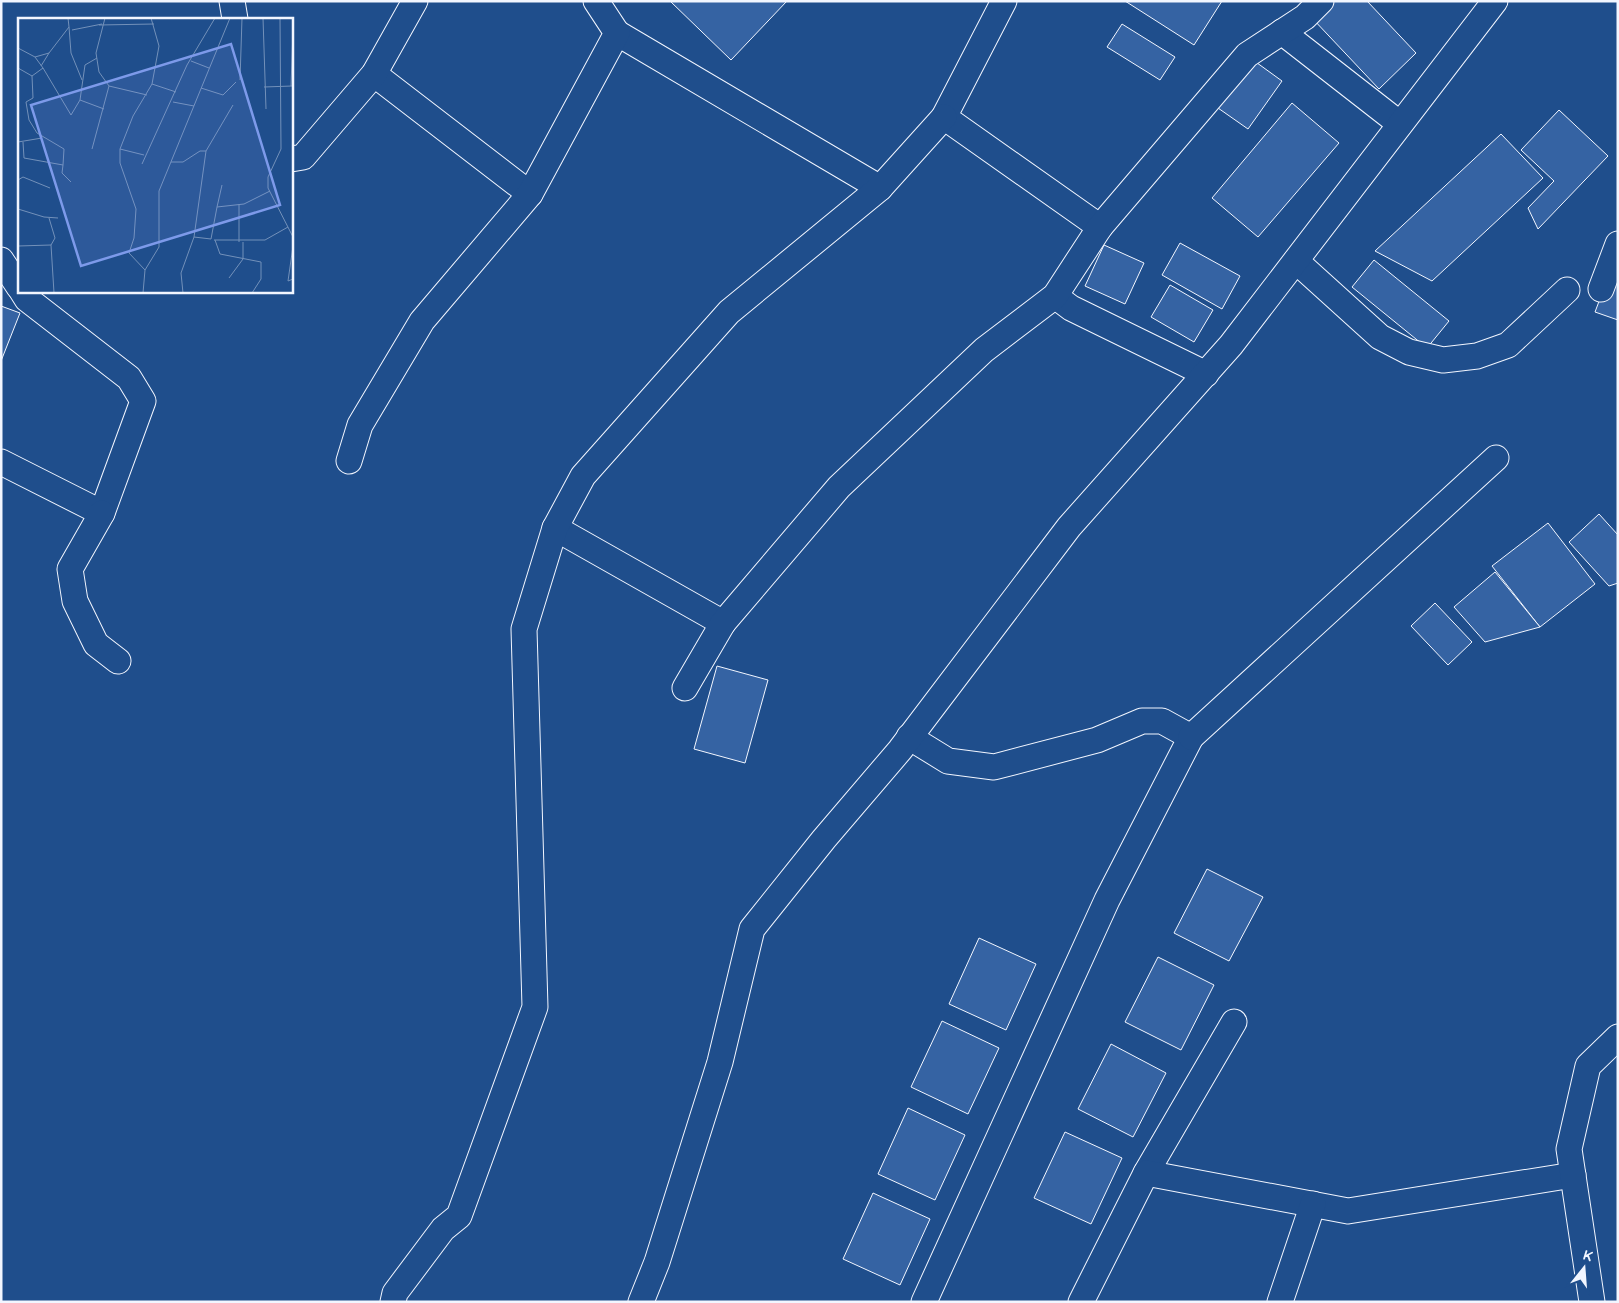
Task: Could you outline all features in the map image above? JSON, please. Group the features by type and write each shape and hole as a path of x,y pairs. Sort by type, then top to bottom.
{"street":[{"path":"232,1 235,18"},
{"path":"292,159 303,157 374,74 415,1"},
{"path":"596,1 617,34 880,188"},
{"path":"393,1302 395,1293 443,1229 459,1216 535,1008 524,629 555,528 583,476 729,312 880,188 944,118 1004,1"},
{"path":"685,688 723,623 839,487 984,350 1055,296 1100,227 1247,55 1305,17 1321,1"},
{"path":"641,1302 657,1262 720,1062 752,929 909,737 1069,527 1231,345 1495,1"},
{"path":"1282,32 1400,124"},
{"path":"349,462 360,425 422,321 530,194 617,34"},
{"path":"374,74 530,194"},
{"path":"944,118 1100,227"},
{"path":"1601,289 1618,244"},
{"path":"1296,261 1380,337 1409,352 1443,360 1477,356 1508,345 1567,290"},
{"path":"23,292 27,299 129,378 143,401 102,513 70,569 75,601 96,644 118,661"},
{"path":"1055,296 1071,308 1206,374"},
{"path":"924,1302 1107,900 1191,737 1496,458"},
{"path":"1,462 102,513"},
{"path":"555,528 723,623"},
{"path":"909,737 948,761 994,767 1097,740 1142,721 1162,722 1191,737"},
{"path":"1081,1302 1146,1173 1234,1022"},
{"path":"1592,1302 1569,1149 1588,1066 1618,1038"},
{"path":"1146,1173 1348,1211 1573,1175"},
{"path":"1280,1302 1313,1204"}],"building":[{"path":"670,1 787,1 731,60"},
{"path":"1125,1 1222,1 1194,45"},
{"path":"1329,1 1367,1 1416,53 1379,89 1312,18"},
{"path":"1122,24 1175,57 1160,80 1107,47"},
{"path":"1253,60 1282,81 1248,129 1218,108"},
{"path":"1292,103 1339,143 1258,237 1212,198"},
{"path":"1559,110 1608,156 1538,229 1528,208 1554,181 1521,150"},
{"path":"1501,134 1543,178 1432,281 1375,251"},
{"path":"1180,243 1240,276 1222,309 1162,275"},
{"path":"1104,245 1144,263 1125,304 1085,286"},
{"path":"1618,251 1618,320 1595,312"},
{"path":"1374,260 1449,321 1427,348 1352,287"},
{"path":"1170,285 1213,310 1194,342 1151,317"},
{"path":"1,306 20,313 1,361"},
{"path":"1599,514 1618,535 1618,583 1609,586 1569,542"},
{"path":"1548,523 1595,584 1540,627 1492,566"},
{"path":"1495,572 1540,627 1485,642 1454,607"},
{"path":"1435,603 1472,642 1448,665 1411,626"},
{"path":"717,666 768,680 745,763 694,749"},
{"path":"1207,869 1263,897 1229,961 1174,933"},
{"path":"979,938 1036,964 1006,1030 949,1004"},
{"path":"1158,957 1214,985 1181,1050 1125,1022"},
{"path":"942,1021 999,1048 968,1114 911,1087"},
{"path":"1111,1044 1166,1073 1133,1137 1078,1109"},
{"path":"908,1108 965,1135 935,1200 878,1174"},
{"path":"1065,1132 1122,1158 1091,1224 1034,1198"},
{"path":"873,1193 930,1219 900,1285 843,1259"}]}
